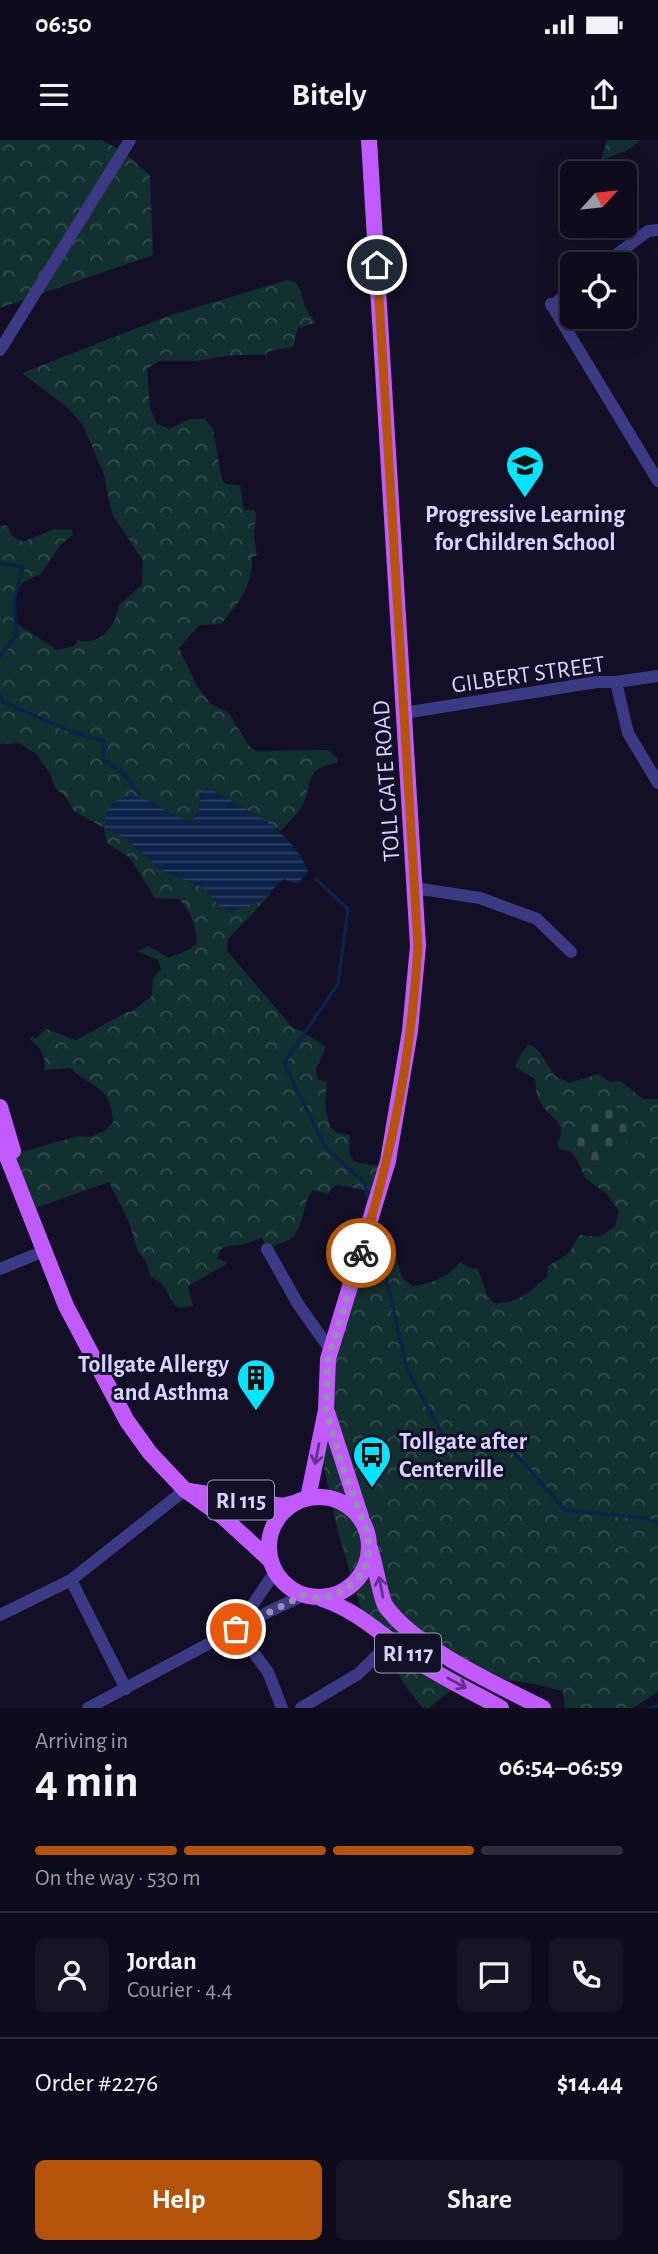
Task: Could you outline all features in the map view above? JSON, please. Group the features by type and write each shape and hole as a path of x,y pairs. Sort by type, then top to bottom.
{"main road":[{"name":"TOLL GATE ROAD","path":"302,1500 326,1410 328,1359 377,1203 390,1152 410,1031 417,959 415,888 369,140"},
{"path":"0,1107 34,1224"},
{"path":"0,1139 76,1325 127,1420 150,1453 185,1490 223,1517 273,1566 292,1590 310,1597 333,1596 348,1588 360,1576 368,1561 369,1544 365,1526 355,1512 341,1502 325,1497 302,1500 283,1512 273,1527 269,1543 273,1566"},
{"name":"TOLL GATE ROAD","path":"326,1410 342,1465 365,1526"},
{"name":"RI 115","path":"185,1490 283,1506 302,1500"},
{"name":"RI 117","path":"369,1544 384,1604 403,1624 426,1643 543,1708"},
{"name":"RI 117","path":"310,1597 339,1605 425,1665 501,1708"}],"street":[{"path":"0,350 130,140"},
{"path":"620,252 648,231 658,230"},
{"path":"560,299 551,305 560,320"},
{"path":"566,329 658,481"},
{"name":"GILBERT STREET","path":"404,713 597,682 658,676"},
{"path":"616,682 628,733 658,783"},
{"path":"415,888 480,898 537,919 571,952"},
{"path":"267,1249 298,1304 331,1351"},
{"path":"0,1269 44,1251"},
{"path":"0,1615 71,1580 185,1490"},
{"path":"236,1629 273,1566"},
{"path":"71,1580 126,1689"},
{"path":"88,1708 236,1629 310,1597"},
{"path":"236,1629 268,1672 282,1708"},
{"path":"301,1708 358,1674 392,1641"}],"green space":[{"path":"0,140 102,140 122,151 150,175 153,255 0,308"},
{"path":"607,140 641,140 626,151 601,160"},
{"path":"287,280 296,283 307,310 316,323 298,328 293,347 269,351 265,355 159,361 147,369 150,408 157,424 169,429 190,419 205,419 213,429 222,480 226,484 240,485 244,510 254,510 256,514 254,537 257,555 252,558 250,577 243,594 221,624 199,625 179,648 197,686 211,704 229,713 249,746 256,751 328,750 338,759 336,763 313,774 300,809 281,831 207,787 201,793 199,811 191,821 180,820 148,800 108,815 125,838 161,870 204,888 220,907 271,890 269,896 228,939 227,951 294,1029 326,1047 316,1068 318,1080 327,1081 325,1106 330,1127 336,1132 350,1135 349,1154 355,1162 387,1167 379,1193 338,1185 328,1194 313,1190 297,1232 287,1240 267,1249 262,1238 221,1249 217,1258 228,1263 188,1286 193,1306 179,1308 162,1284 150,1276 146,1261 138,1252 128,1220 109,1182 30,1210 15,1159 15,1154 78,1136 90,1137 106,1130 113,1122 108,1101 99,1089 70,1068 44,1070 42,1052 29,1039 33,1036 35,1039 46,1029 76,1040 131,1012 152,996 153,978 161,969 158,960 137,951 149,946 168,958 196,944 196,931 187,909 179,899 155,898 130,858 107,843 104,828 74,811 65,796 55,788 50,773 36,754 19,743 0,744 0,526 7,525 12,536 23,542 54,529 72,529 73,535 61,544 40,575 19,587 14,599 16,623 57,650 74,646 78,640 94,640 106,633 115,620 119,605 142,585 143,561 112,514 104,475 83,425 67,407 22,373 168,316"},
{"path":"529,1044 539,1051 555,1076 570,1083 598,1074 610,1082 620,1081 643,1099 658,1099 658,1692 633,1708 565,1708 563,1691 516,1681 480,1679 459,1686 429,1708 423,1708 406,1687 362,1612 338,1532 322,1459 319,1418 364,1249 396,1258 403,1279 413,1286 439,1279 451,1272 460,1262 478,1269 487,1295 494,1303 502,1303 522,1296 547,1277 548,1266 569,1253 579,1235 600,1237 615,1226 619,1211 607,1194 585,1178 577,1159 570,1151 560,1150 557,1144 560,1126 539,1100 535,1079 515,1067"},
{"path":"607,1097 638,1131 594,1174 562,1141"}],"water":[{"path":"207,787 252,812 291,843 308,872 298,883 284,879 259,902 230,912 220,907 204,888 161,870 125,838 104,828 110,807 123,797 133,796 191,821 199,811 201,793"}],"waterway":[{"path":"0,563 23,567 14,602 16,636 0,657"},
{"path":"0,695 3,702 72,732 104,741 103,759 124,774 139,794"},
{"path":"316,879 348,909 338,984 284,1063 325,1147 364,1182 369,1203"},
{"path":"375,1228 407,1370 448,1444 513,1451 565,1510 645,1518 658,1524"},
{"path":"649,1708 658,1706"}],"way so far":[{"path":"236,1629 304,1595 316,1598 333,1596 348,1588 360,1576 368,1561 369,1544 365,1526 342,1465 326,1410 328,1359 361,1253"}],"place":[{"name":"Progressive Learning for Children School","path":"525,499"},
{"name":"Tollgate Allergy and Asthma","path":"256,1412"},
{"name":"Tollgate after Centerville","path":"372,1489"}],"route":[{"path":"361,1253 388,1161 410,1031 418,946 377,265"}]}
